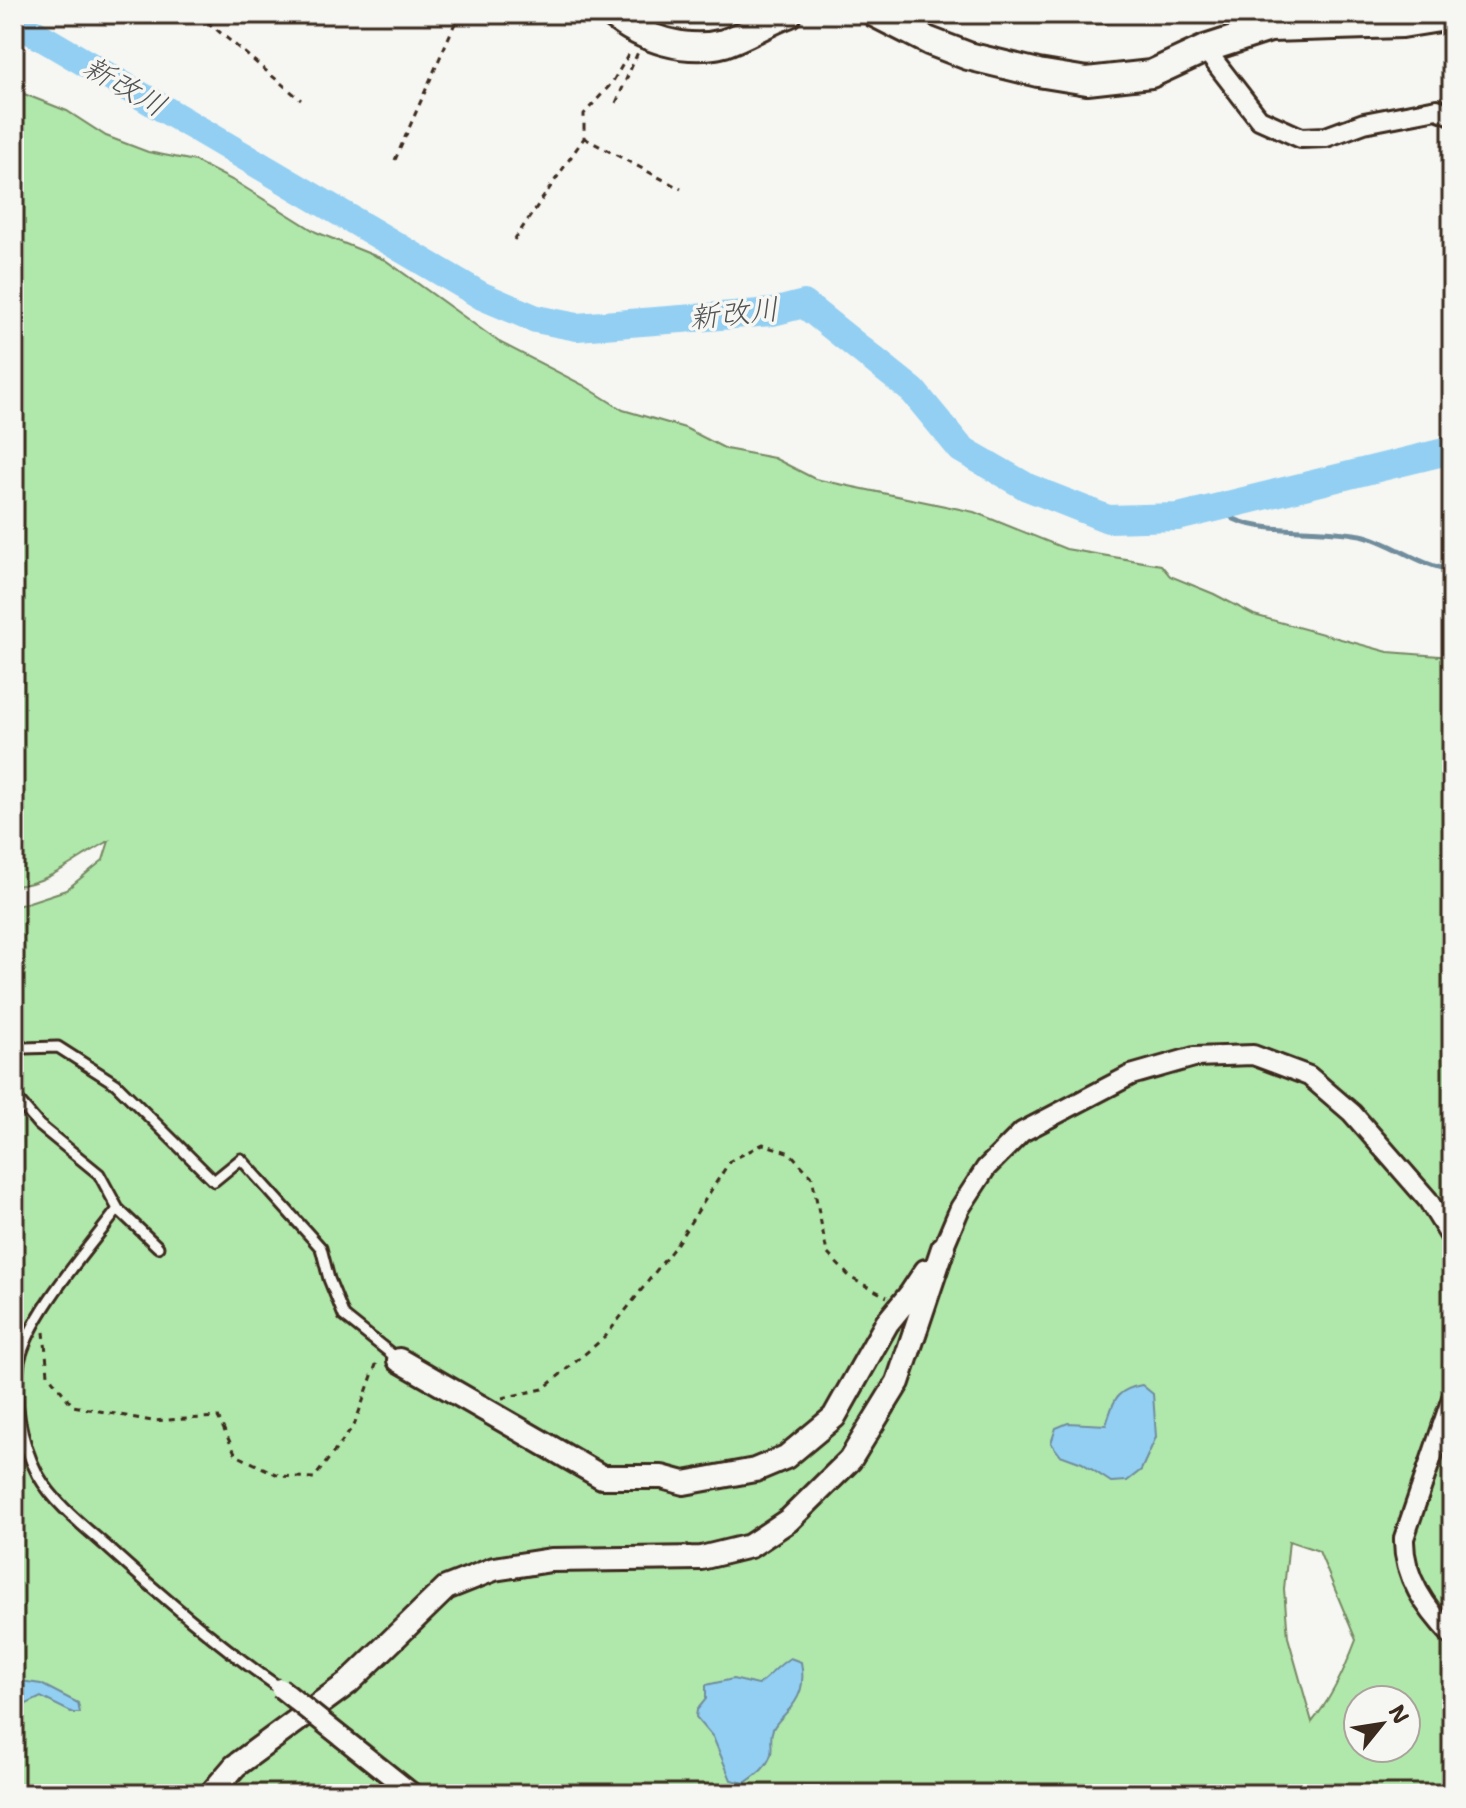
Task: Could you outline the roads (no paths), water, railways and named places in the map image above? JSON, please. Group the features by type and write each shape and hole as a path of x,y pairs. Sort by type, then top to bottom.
{"main road":[{"path":"612,14 645,34 674,44 699,48 726,42 788,14"},
{"path":"876,14 929,41 968,56 1087,81 1151,74 1205,49 1270,28 1402,24 1452,16"}],"street":[{"path":"1205,49 1259,119 1301,138 1326,137 1364,123 1437,109 1452,115"},
{"path":"211,1794 235,1766 348,1683 446,1588 494,1569 551,1560 701,1558 750,1546 789,1520 850,1460 898,1382 943,1248 960,1208 986,1168 1022,1132 1131,1075 1194,1057 1253,1055 1309,1076 1352,1113 1428,1200 1452,1239"},
{"path":"388,1359 602,1477 662,1477 684,1483 755,1470 786,1457 834,1417 887,1323 943,1248"},
{"path":"1452,1398 1404,1538 1404,1557 1410,1577 1431,1613 1452,1636"},
{"path":"280,1688 413,1794"}],"lane":[{"path":"14,1053 24,1048 58,1047 116,1084 214,1181 241,1159 321,1248 344,1316 388,1359"},
{"path":"14,1096 39,1125 99,1174 118,1209 158,1247"},
{"path":"118,1209 34,1322 19,1362 17,1402 26,1442 38,1475 61,1505 226,1650 280,1688"}],"water":[{"path":"1142,1385 1153,1394 1156,1437 1141,1470 1127,1481 1111,1482 1082,1463 1060,1455 1051,1443 1056,1428 1068,1423 1106,1425 1116,1398 1126,1390"},
{"path":"790,1658 801,1662 802,1684 795,1702 773,1729 769,1759 761,1771 745,1783 731,1780 713,1737 696,1717 697,1710 706,1699 706,1685 733,1679 758,1685"},
{"path":"14,1680 41,1684 78,1703 80,1713 73,1713 41,1697 14,1710"}],"waterway":[{"name":"新改川","path":"14,21 482,296 536,319 577,327 773,312 804,304 913,391 961,449 1027,487 1108,519 1178,517 1452,450"},
{"path":"1219,507 1234,519 1262,527 1365,536 1429,564 1452,570"}]}
